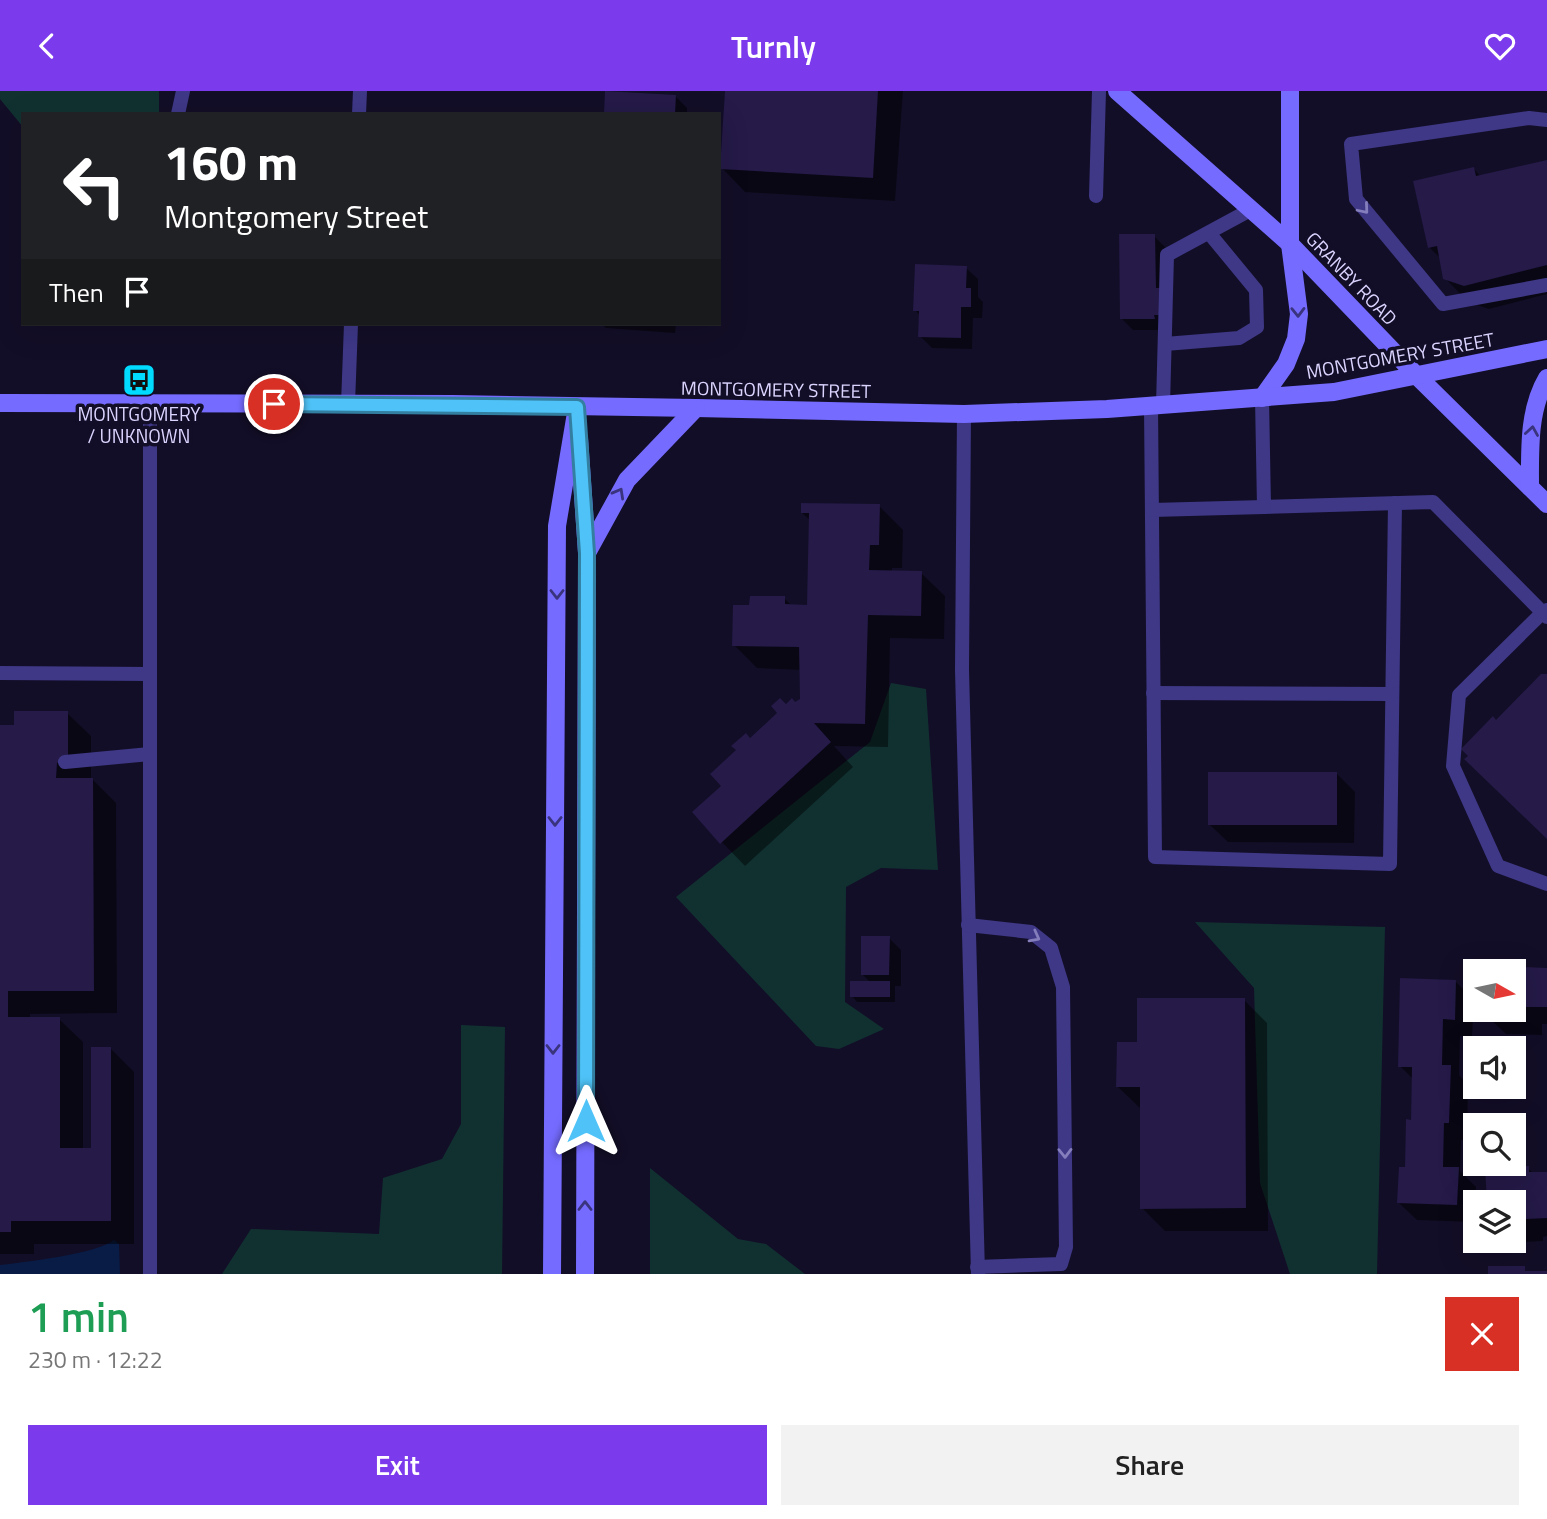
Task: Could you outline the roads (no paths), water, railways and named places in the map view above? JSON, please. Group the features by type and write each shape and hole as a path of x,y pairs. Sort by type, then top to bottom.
{"main road":[{"name":"GRANBY ROAD","path":"1117,91 1290,244 1416,375 1547,504"},
{"path":"1262,398 1286,364 1296,339 1299,314 1290,244 1290,91"},
{"name":"MONTGOMERY STREET","path":"0,403 348,404 964,414 1157,406 1334,391 1547,349"},
{"path":"1530,487 1530,438 1541,388 1547,378"},
{"path":"577,407 587,553 585,1274"},
{"path":"552,1274 557,526 577,407"},
{"path":"587,553 626,480 696,408"}],"lane":[{"path":"178,112 183,91"},
{"path":"359,112 360,91"},
{"path":"1096,196 1099,91"},
{"path":"1547,120 1530,118 1351,144 1356,199 1443,304 1547,285"},
{"path":"1252,209 1167,255 1165,344 1157,406 1152,510 1154,856 1390,864 1395,503"},
{"path":"1165,344 1239,338 1257,327 1256,290 1209,233"},
{"path":"348,404 351,326"},
{"path":"1262,398 1264,507"},
{"path":"150,404 150,1274"},
{"path":"964,414 962,670 968,925 977,1271 1061,1264 1066,1247 1063,986 1051,948 1031,932 968,925"},
{"path":"1152,510 1433,502 1546,610 1459,695 1453,766 1498,866 1547,884"},
{"path":"0,673 150,674"},
{"path":"1153,693 1392,694"},
{"path":"65,762 150,754"}],"water":[{"path":"114,1240 119,1244 120,1274 0,1274 0,1265 77,1253"}],"place":[{"name":"MONTGOMERY / UNKNOWN","path":"139,380"}]}
